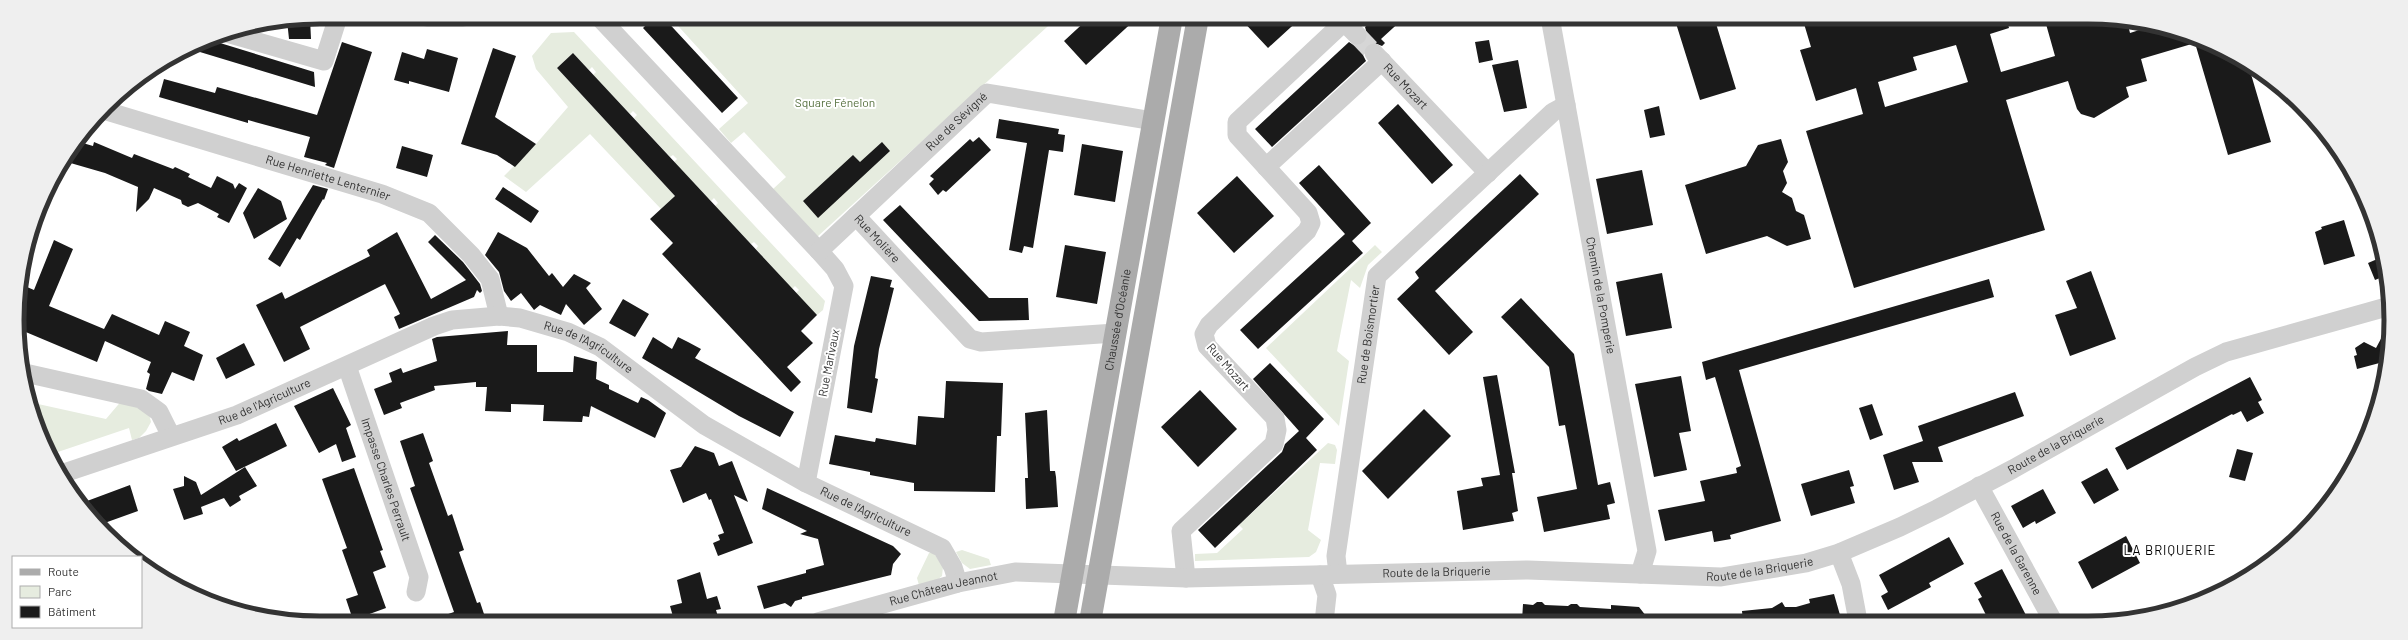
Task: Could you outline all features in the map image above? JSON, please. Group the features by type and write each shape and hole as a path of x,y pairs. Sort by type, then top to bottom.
{"main road":[{"name":"Chaussée d'Océanie","path":"1065,616 1171,24"},
{"path":"1091,616 1197,24"}],"street":[{"path":"237,36 324,61 336,24"},
{"path":"606,24 818,251"},
{"name":"Chemin de la Pomperie","path":"1551,24 1647,551 1640,574"},
{"name":"Rue Mozart","path":"1186,578 1181,531 1274,444 1276,430 1275,418 1207,346 1204,334 1209,325 1307,231 1311,223 1308,213 1237,135 1237,122 1347,25"},
{"name":"Rue Mozart","path":"1266,167 1378,57 1488,173"},
{"name":"Rue de Sévigné","path":"856,216 987,93 1153,121"},
{"name":"Rue de Boismortier","path":"1325,616 1329,574 1336,556 1377,276 1553,112 1566,105"},
{"name":"Rue Henriette Lenternier","path":"110,112 382,194 429,213 471,255 490,279 499,316"},
{"name":"Rue Molière","path":"818,251 856,216 970,339 981,342 1115,333"},
{"name":"Rue Marivaux","path":"806,483 844,286 835,269 818,251"},
{"name":"Route de la Briquerie","path":"1072,574 1186,578 1528,570 1721,577 1806,563 1839,552 1900,527 1979,486 2188,370 2226,352 2383,308"},
{"name":"Rue de l'Agriculture","path":"67,472 237,415 434,326 452,320 499,316 520,318 568,332 600,347 704,425 806,483 942,548 953,567 958,583"},
{"name":"Impasse Charles Perrault","path":"347,366 419,577 416,592"},
{"path":"29,374 141,398 158,412 171,436"},
{"name":"Rue de la Garenne","path":"1979,486 2051,616"},
{"path":"1839,552 1851,584 1857,616"},
{"name":"Rue Château Jeannot","path":"840,616 958,583 1015,572 1072,574"}],"green space":[{"name":"Square Fénelon","path":"676,24 1050,24 817,237 773,189 786,177 744,132 731,143 719,129 748,103"},
{"path":"574,32 825,301 823,310 817,315 796,293 799,290 795,286 792,289 756,249 758,246 754,242 751,244 715,206 718,203 714,198 711,201 674,162 677,159 673,155 670,157 634,118 637,115 633,111 630,114 593,75 596,72 592,67 589,70 573,53 557,68 675,196 661,209 590,134 526,192 504,176 536,144 568,107 536,69 532,56 551,33"},
{"path":"1375,245 1382,252 1368,265 1360,288 1351,280 1337,351 1349,361 1339,426 1266,348"},
{"path":"123,399 149,414 151,422 146,431 139,438 132,440 129,428 56,453 36,404 106,419"},
{"path":"1328,443 1335,445 1337,450 1335,464 1320,463 1308,530 1321,540 1316,552 1309,557 1195,561 1195,554 1217,553 1243,529 1239,525"},
{"path":"962,550 989,559 991,565 970,569 962,563 956,552"},
{"path":"929,553 934,553 943,567 942,576 931,585 920,589 917,578"}],"building":[{"path":"647,24 669,24 738,98 722,113 643,28"},
{"path":"1082,24 1130,24 1086,65 1064,41"},
{"path":"1246,24 1294,24 1268,48"},
{"path":"1364,24 1397,24 1381,39 1385,43 1382,46 1372,42 1366,45 1363,55 1366,61 1272,147 1255,129 1349,42 1355,46 1365,42 1368,37"},
{"path":"1676,24 1716,24 1736,89 1700,100"},
{"path":"1804,24 2008,24 2009,28 1990,34 2001,72 2055,56 2046,24 2088,24 2127,27 2129,27 2130,33 2142,29 2146,30 2165,34 2193,44 2141,59 2147,81 2126,87 2129,97 2094,118 2081,114 2077,109 2068,81 2006,100 2045,230 1854,288 1806,131 1863,114 1856,88 1816,101 1800,50 1811,47","holes":["1956,45 1968,82 1885,107 1878,82 1917,70 1913,57"]},
{"path":"310,25 311,39 289,39 288,26"},
{"path":"1489,40 1493,60 1479,63 1475,42"},
{"path":"342,42 372,52 334,168 325,165 327,163 304,157 310,137 248,120 248,123 159,97 164,79 215,93 217,87 317,115"},
{"path":"218,43 314,72 315,87 197,51"},
{"path":"2196,45 2219,55 2251,73 2271,142 2228,155"},
{"path":"493,48 516,56 495,117 536,144 515,167 497,155 461,144"},
{"path":"427,49 458,58 449,92 409,81 409,84 394,80 402,52 424,59"},
{"path":"573,53 817,315 801,331 813,343 787,367 801,382 791,392 662,254 673,243 650,219 675,196 557,68"},
{"path":"1518,60 1527,108 1504,112 1492,65"},
{"path":"1398,104 1453,165 1432,184 1378,123"},
{"path":"1659,106 1665,135 1650,138 1644,110"},
{"path":"999,119 1059,129 1058,134 1065,135 1063,152 1049,150 1033,248 1024,246 1022,253 1009,250 1027,143 996,138"},
{"path":"979,137 991,150 946,192 943,190 938,195 929,184 934,179 930,176 970,139 973,142"},
{"path":"1781,139 1788,162 1783,171 1787,183 1782,192 1792,198 1796,211 1804,215 1811,239 1787,246 1767,236 1706,254 1685,185 1746,166 1758,145"},
{"path":"94,142 132,158 134,154 173,169 175,167 190,174 188,177 211,188 217,176 233,184 235,189 239,183 247,188 229,223 217,217 219,214 198,203 188,207 182,204 181,200 154,188 149,199 136,212 138,187 105,173 70,163 83,143 93,146"},
{"path":"882,142 890,151 818,218 803,201 853,155 860,162"},
{"path":"1082,144 1123,151 1115,202 1074,195"},
{"path":"402,146 433,155 427,177 396,168"},
{"path":"1319,165 1371,223 1352,241 1363,253 1258,349 1240,330 1345,234 1299,183"},
{"path":"1642,170 1653,225 1607,234 1596,179"},
{"path":"1520,174 1539,194 1435,291 1473,332 1449,355 1397,299 1419,278 1415,272"},
{"path":"1237,176 1274,216 1234,253 1197,213"},
{"path":"313,185 328,189 324,200 323,199 300,240 297,238 280,267 268,259"},
{"path":"503,187 539,211 531,223 495,199"},
{"path":"258,188 281,201 287,219 254,239 243,213"},
{"path":"900,205 989,298 1028,298 1029,320 979,321 883,220"},
{"path":"2344,220 2355,256 2324,265 2315,232 2322,229 2321,227"},
{"path":"397,232 431,299 466,280 428,242 435,235 463,262 480,284 482,291 480,293 477,290 474,297 399,329 394,317 400,314 385,284 300,327 310,349 284,362 256,305 282,292 285,299 370,256 367,250"},
{"path":"498,232 527,248 549,276 552,273 563,287 574,274 591,283 586,288 602,309 584,325 566,304 561,315 540,305 534,310 521,293 511,301 504,291 499,272 485,255"},
{"path":"54,240 73,249 49,306 104,329 112,314 159,335 165,321 190,332 184,346 203,355 194,381 172,372 162,394 149,391 146,389 150,374 147,372 151,362 105,341 97,362 25,332 26,287 34,290"},
{"path":"1065,245 1106,252 1097,304 1056,297"},
{"path":"2377,259 2380,278 2375,280 2368,263"},
{"path":"2091,271 2116,339 2070,356 2055,315 2077,308 2066,281"},
{"path":"1662,273 1672,328 1626,336 1616,282"},
{"path":"871,276 892,280 890,287 894,288 879,349 875,378 878,379 872,413 847,408 854,346"},
{"path":"1989,279 1994,297 1739,370 1781,521 1730,535 1731,539 1714,542 1712,531 1665,541 1658,510 1705,501 1700,481 1737,473 1736,468 1741,466 1715,377 1706,380 1702,362"},
{"path":"1521,298 1574,354 1598,485 1610,482 1615,503 1607,505 1610,519 1544,532 1537,497 1577,489 1565,425 1559,426 1549,367 1501,317"},
{"path":"623,299 649,314 635,337 609,323"},
{"path":"508,331 507,345 537,345 537,372 573,372 574,356 597,362 596,379 609,385 609,389 638,403 641,397 648,400 666,413 655,438 591,406 589,417 583,416 582,422 543,421 544,405 511,404 511,412 485,411 487,387 476,387 476,382 434,386 435,390 400,403 402,408 384,415 374,389 392,382 389,373 401,368 403,373 437,361 432,339 437,337"},
{"path":"2383,334 2380,363 2357,369 2354,356 2357,355 2355,348 2364,342 2376,348"},
{"path":"653,337 672,349 678,337 688,342 701,349 695,358 794,412 780,437 739,416 642,358"},
{"path":"244,343 255,365 226,379 216,358"},
{"path":"1270,363 1324,419 1306,438 1317,450 1215,548 1198,530 1282,452 1285,444 1299,431 1253,379"},
{"path":"1497,375 1515,473 1512,473 1518,511 1512,513 1514,521 1463,530 1457,491 1483,486 1481,478 1500,475 1483,377"},
{"path":"1681,376 1691,431 1679,433 1687,470 1654,477 1635,384"},
{"path":"2250,377 2262,400 2258,402 2264,413 2247,422 2241,411 2233,415 2232,414 2127,470 2115,448"},
{"path":"946,381 1003,383 1001,436 997,436 995,492 914,491 914,483 870,475 870,472 829,464 835,435 875,442 876,438 916,445 918,416 944,418"},
{"path":"333,388 351,425 346,428 356,457 342,462 336,444 319,453 294,406"},
{"path":"1200,390 1237,429 1198,467 1161,427"},
{"path":"2015,392 2024,416 1938,447 1943,462 1912,462 1919,482 1894,490 1883,455 1923,441 1918,426"},
{"path":"1872,404 1883,435 1870,440 1859,408"},
{"path":"1424,409 1451,436 1388,499 1362,471"},
{"path":"1047,410 1050,471 1055,471 1058,507 1026,509 1025,478 1028,478 1025,413"},
{"path":"276,423 287,446 236,471 222,447 237,438 239,441"},
{"path":"423,433 433,461 429,463 448,516 452,514 464,550 459,552 477,603 480,602 485,616 442,616 454,612 410,488 415,486 400,441"},
{"path":"695,446 714,453 719,466 732,461 748,502 734,495 753,543 718,556 713,543 720,540 718,535 724,533 711,499 709,500 706,493 683,503 670,470 681,467"},
{"path":"2237,449 2253,453 2245,481 2229,477"},
{"path":"245,467 257,486 239,496 241,500 230,507 224,498 201,507 203,514 184,520 173,489 184,486 184,476 196,482 201,495"},
{"path":"354,468 383,550 380,551 386,567 373,572 386,608 364,616 352,616 346,599 358,595 342,550 347,548 322,479"},
{"path":"2107,468 2119,490 2094,504 2081,482"},
{"path":"1849,470 1854,486 1850,487 1855,503 1811,516 1801,484"},
{"path":"130,485 138,511 105,523 86,501"},
{"path":"767,488 893,546 901,554 893,564 891,575 802,597 802,599 795,601 791,607 785,603 764,609 757,586 806,573 806,570 824,565 818,539 800,534 807,531 762,509"},
{"path":"2043,489 2056,513 2036,524 2035,521 2023,528 2011,506"},
{"path":"2126,536 2140,563 2092,589 2078,562"},
{"path":"1949,537 1964,564 1929,583 1931,587 1888,610 1881,596 1888,592 1879,575"},
{"path":"2002,569 2026,616 1986,616 1978,599 1982,597 1974,583"},
{"path":"700,572 707,599 717,596 721,609 716,610 718,616 673,616 670,606 682,603 677,580"},
{"path":"1834,594 1840,615 1742,616 1742,611 1772,608 1782,602 1785,607 1796,607 1810,603 1809,599"},
{"path":"1537,602 1542,602 1545,605 1568,606 1571,604 1577,604 1580,607 1611,609 1611,605 1639,607 1646,616 1522,616 1523,604 1533,605"}],"tunnel":[{"path":"1357,35 1374,53"}],"district":[{"name":"LA BRIQUERIE","path":"2170,550"}]}
